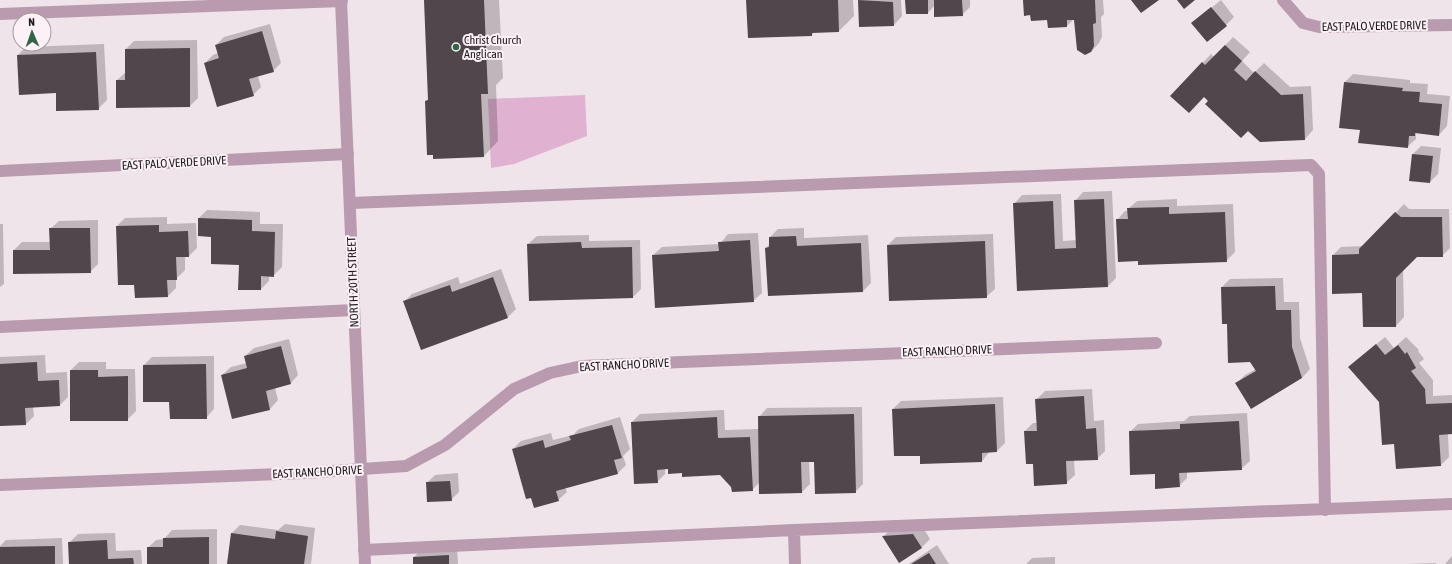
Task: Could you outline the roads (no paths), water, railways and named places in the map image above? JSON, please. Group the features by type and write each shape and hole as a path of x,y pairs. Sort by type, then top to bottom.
{"street":[{"name":"EAST PALO VERDE DRIVE","path":"1283,0 1303,23 1319,27 1452,25"},
{"path":"0,14 342,1"},
{"name":"NORTH 20TH STREET","path":"342,1 365,564"},
{"name":"EAST PALO VERDE DRIVE","path":"0,171 348,154"},
{"path":"351,203 1311,165 1319,174 1325,510"},
{"path":"0,327 354,310"},
{"name":"EAST RANCHO DRIVE","path":"0,485 304,473 406,466 445,445 514,389 550,373 582,366 1156,343"},
{"path":"364,550 794,530 1452,504"},
{"path":"794,530 795,564"}],"place":[{"name":"Christ Church Anglican","path":"456,47"}]}
